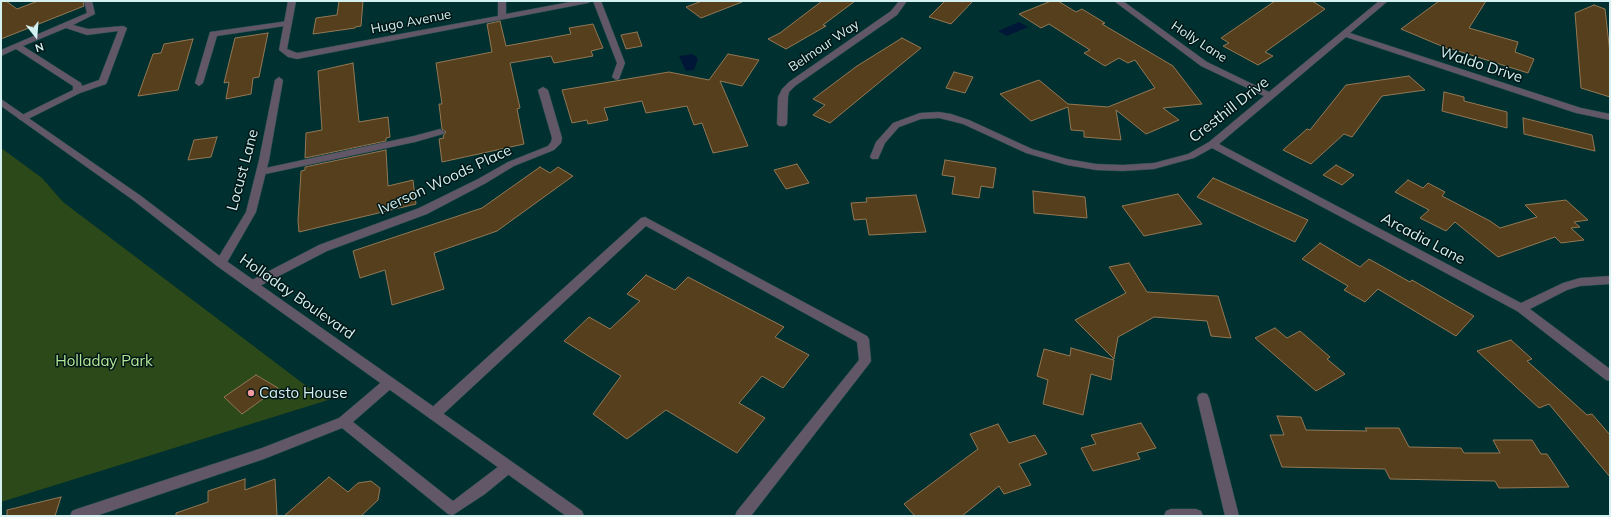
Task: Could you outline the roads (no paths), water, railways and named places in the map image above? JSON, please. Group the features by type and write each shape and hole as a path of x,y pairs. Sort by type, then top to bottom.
{"street":[{"path":"1,53 91,14 88,1"},
{"path":"199,83 213,34 288,23 292,1"},
{"path":"502,1 502,17"},
{"name":"Hugo Avenue","path":"288,23 283,50 291,55 306,55 588,1"},
{"path":"597,1 621,63 616,77"},
{"name":"Belmour Way","path":"782,124 783,97 785,91 792,84 894,13 903,1"},
{"name":"Holly Lane","path":"1118,1 1204,64 1270,96"},
{"path":"1369,1 1382,3"},
{"name":"Cresthill Drive","path":"875,157 881,142 896,125 910,118 929,114 956,118 1040,155 1096,167 1123,168 1167,163 1191,156 1212,144 1382,3"},
{"path":"23,118 77,91 104,82 123,28 88,32 66,25"},
{"name":"Waldo Drive","path":"1344,34 1580,111 1610,117"},
{"path":"17,46 78,85 77,91"},
{"name":"Locust Lane","path":"221,263 251,212 261,172 279,80"},
{"name":"Iverson Woods Place","path":"252,285 323,248 423,211 482,181 511,164 551,148 556,143 557,138 543,90"},
{"name":"Holladay Boulevard","path":"1,102 137,198 221,263 577,516"},
{"path":"261,172 415,139 440,132"},
{"name":"Arcadia Lane","path":"1212,144 1521,308 1610,376"},
{"path":"434,414 645,221 863,339 865,361 742,516"},
{"path":"1521,308 1564,287 1580,282 1610,280"},
{"path":"77,516 264,453 344,422 389,383"},
{"path":"1203,398 1232,516"},
{"path":"344,422 453,509 480,490 508,467"},
{"path":"1171,516 1196,516"}],"water":[{"path":"1019,22 1028,27 1007,36 998,31"},
{"path":"693,54 698,59 694,70 686,71 679,56"}],"place":[{"name":"Casto House","path":"251,393"}],"park label":[{"name":"Holladay Park","path":"104,361"}]}
